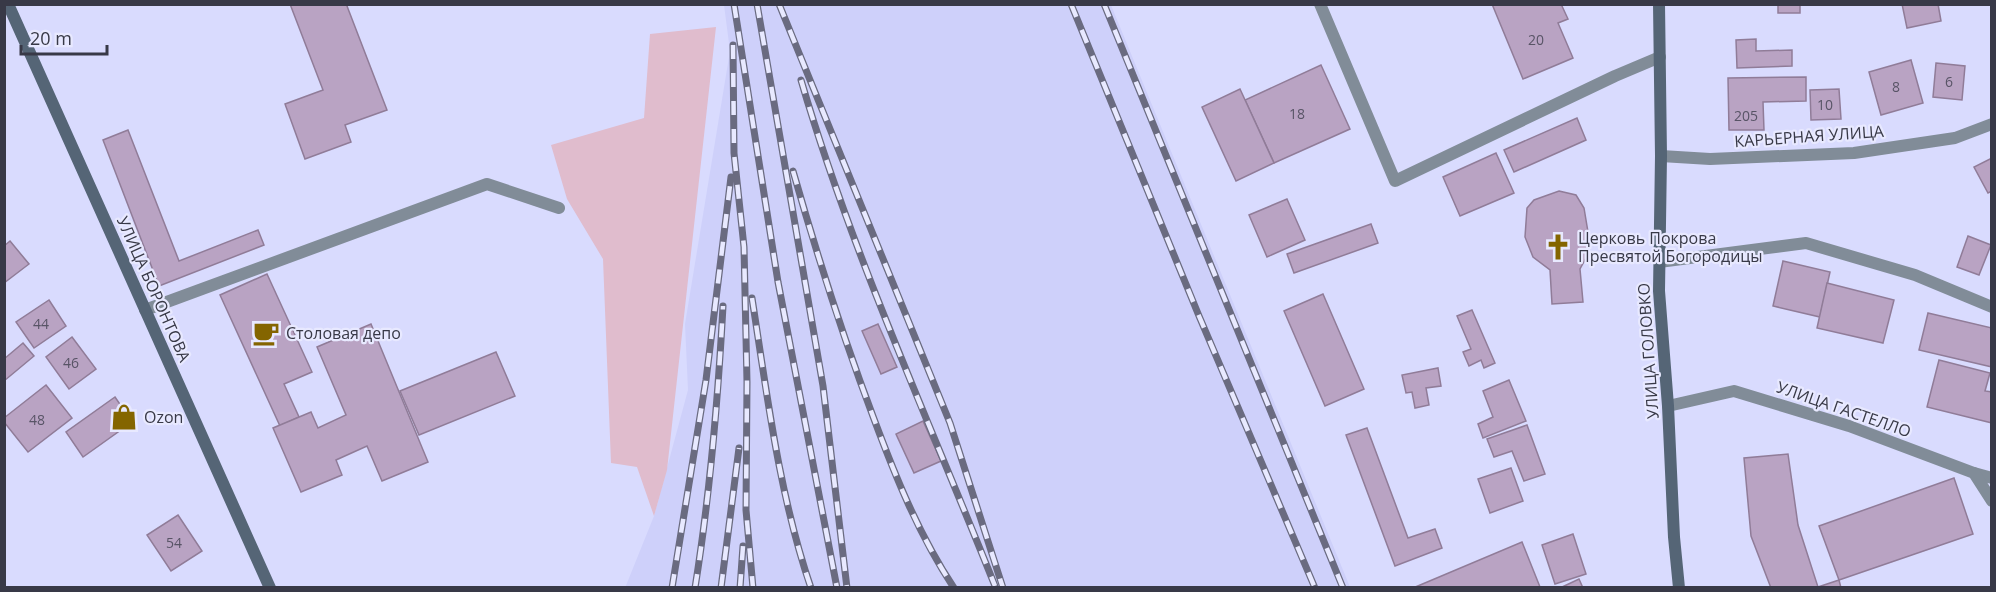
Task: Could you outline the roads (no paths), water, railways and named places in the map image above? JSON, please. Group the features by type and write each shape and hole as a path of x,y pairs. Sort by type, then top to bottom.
{"street":[{"name":"УЛИЦА БОРОНТОВА","path":"8,4 270,588"},
{"path":"1320,4 1395,181 1615,76 1660,57"},
{"name":"УЛИЦА ГОЛОВКО","path":"1659,4 1662,156 1659,291 1679,588"},
{"name":"КАРЬЕРНАЯ УЛИЦА","path":"1662,156 1710,159 1854,153 1955,138 1992,124"},
{"path":"146,310 487,184 559,208"},
{"path":"1659,262 1806,243 1915,275 1992,307"},
{"name":"УЛИЦА ГАСТЕЛЛО","path":"1668,406 1734,391 1849,426 1992,478"},
{"path":"1974,473 1992,501"}],"railway":[{"path":"734,4 778,282 837,588"},
{"path":"757,4 823,386 847,588"},
{"path":"779,4 950,423 1003,588"},
{"path":"1071,4 1199,316 1315,588"},
{"path":"1104,4 1343,588"},
{"path":"733,45 734,153 744,247 747,382 746,510 753,588"},
{"path":"801,80 821,145 867,272 995,586"},
{"path":"793,171 841,327 882,441 919,527 954,588"},
{"path":"672,588 706,380 731,177"},
{"path":"752,298 782,481 811,588"},
{"path":"695,588 713,447 723,306"},
{"path":"721,588 739,448"},
{"path":"740,588 743,546"}],"place":[{"name":"Церковь Покрова Пресвятой Богородицы","path":"1558,247"},
{"name":"Столовая депо","path":"266,333"},
{"name":"Ozon","path":"124,417"}]}
